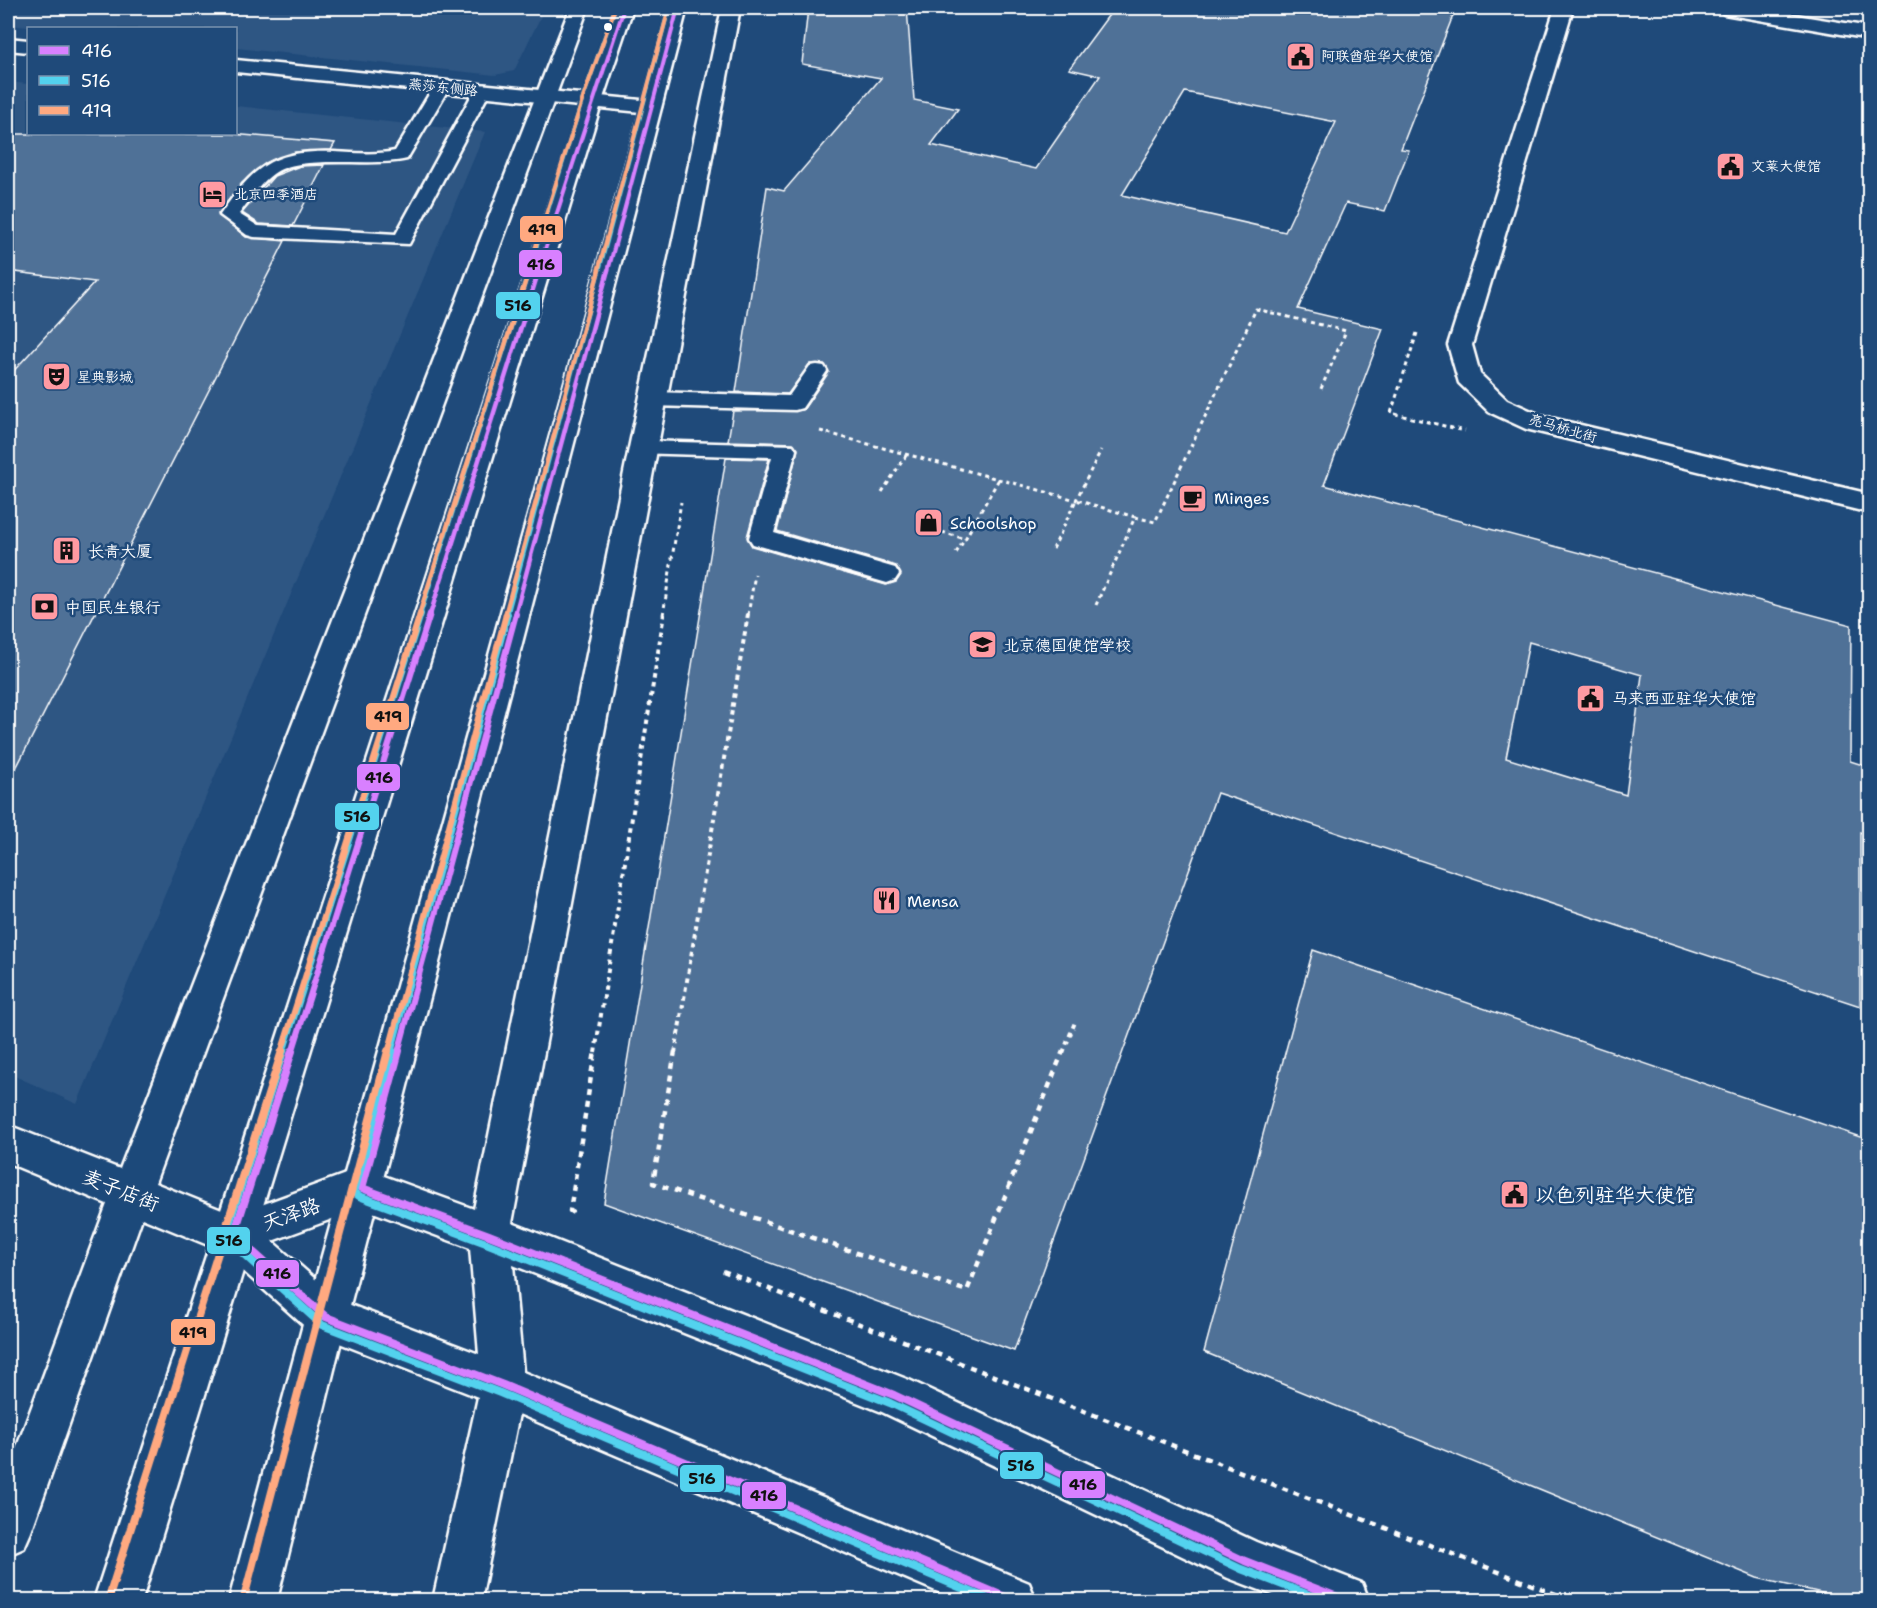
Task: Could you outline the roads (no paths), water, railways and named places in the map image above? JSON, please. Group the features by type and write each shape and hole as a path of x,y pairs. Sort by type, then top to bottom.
{"street":[{"path":"8,1532 130,1194 579,8"},
{"path":"118,1600 592,101 624,8"},
{"path":"253,1600 326,1317 678,8"},
{"path":"457,1600 503,1385 489,1235 642,448 731,8"},
{"name":"亮马桥北街","path":"1564,8 1460,345 1468,377 1498,406 1535,423 1869,504"},
{"path":"1724,8 1869,33"},
{"path":"8,44 27,46"},
{"name":"燕莎东侧路","path":"237,66 651,107"},
{"name":"麦子店街","path":"8,1144 234,1235"},
{"path":"362,1188 489,1235 894,1395 1245,1561 1345,1600"},
{"name":"天泽路","path":"362,1188 234,1235 326,1317 503,1385 1011,1600"}],"lane":[{"path":"442,86 401,155 384,160 303,157 271,167 229,215 254,231 402,240 482,90"},
{"path":"652,399 795,403 817,371"},
{"path":"642,448 785,450 761,538 887,574"}],"place":[{"name":"阿联酋驻华大使馆","path":"1300,56"},
{"name":"文莱大使馆","path":"1730,166"},
{"name":"北京四季酒店","path":"213,194"},
{"name":"星典影城","path":"56,377"},
{"name":"Minges","path":"1193,498"},
{"name":"Schoolshop","path":"929,523"},
{"name":"长青大厦","path":"67,551"},
{"name":"中国民生银行","path":"44,607"},
{"name":"北京德国使馆学校","path":"982,645"},
{"name":"马来西亚驻华大使馆","path":"1591,698"},
{"name":"Mensa","path":"886,901"},
{"name":"以色列驻华大使馆","path":"1514,1195"}]}
